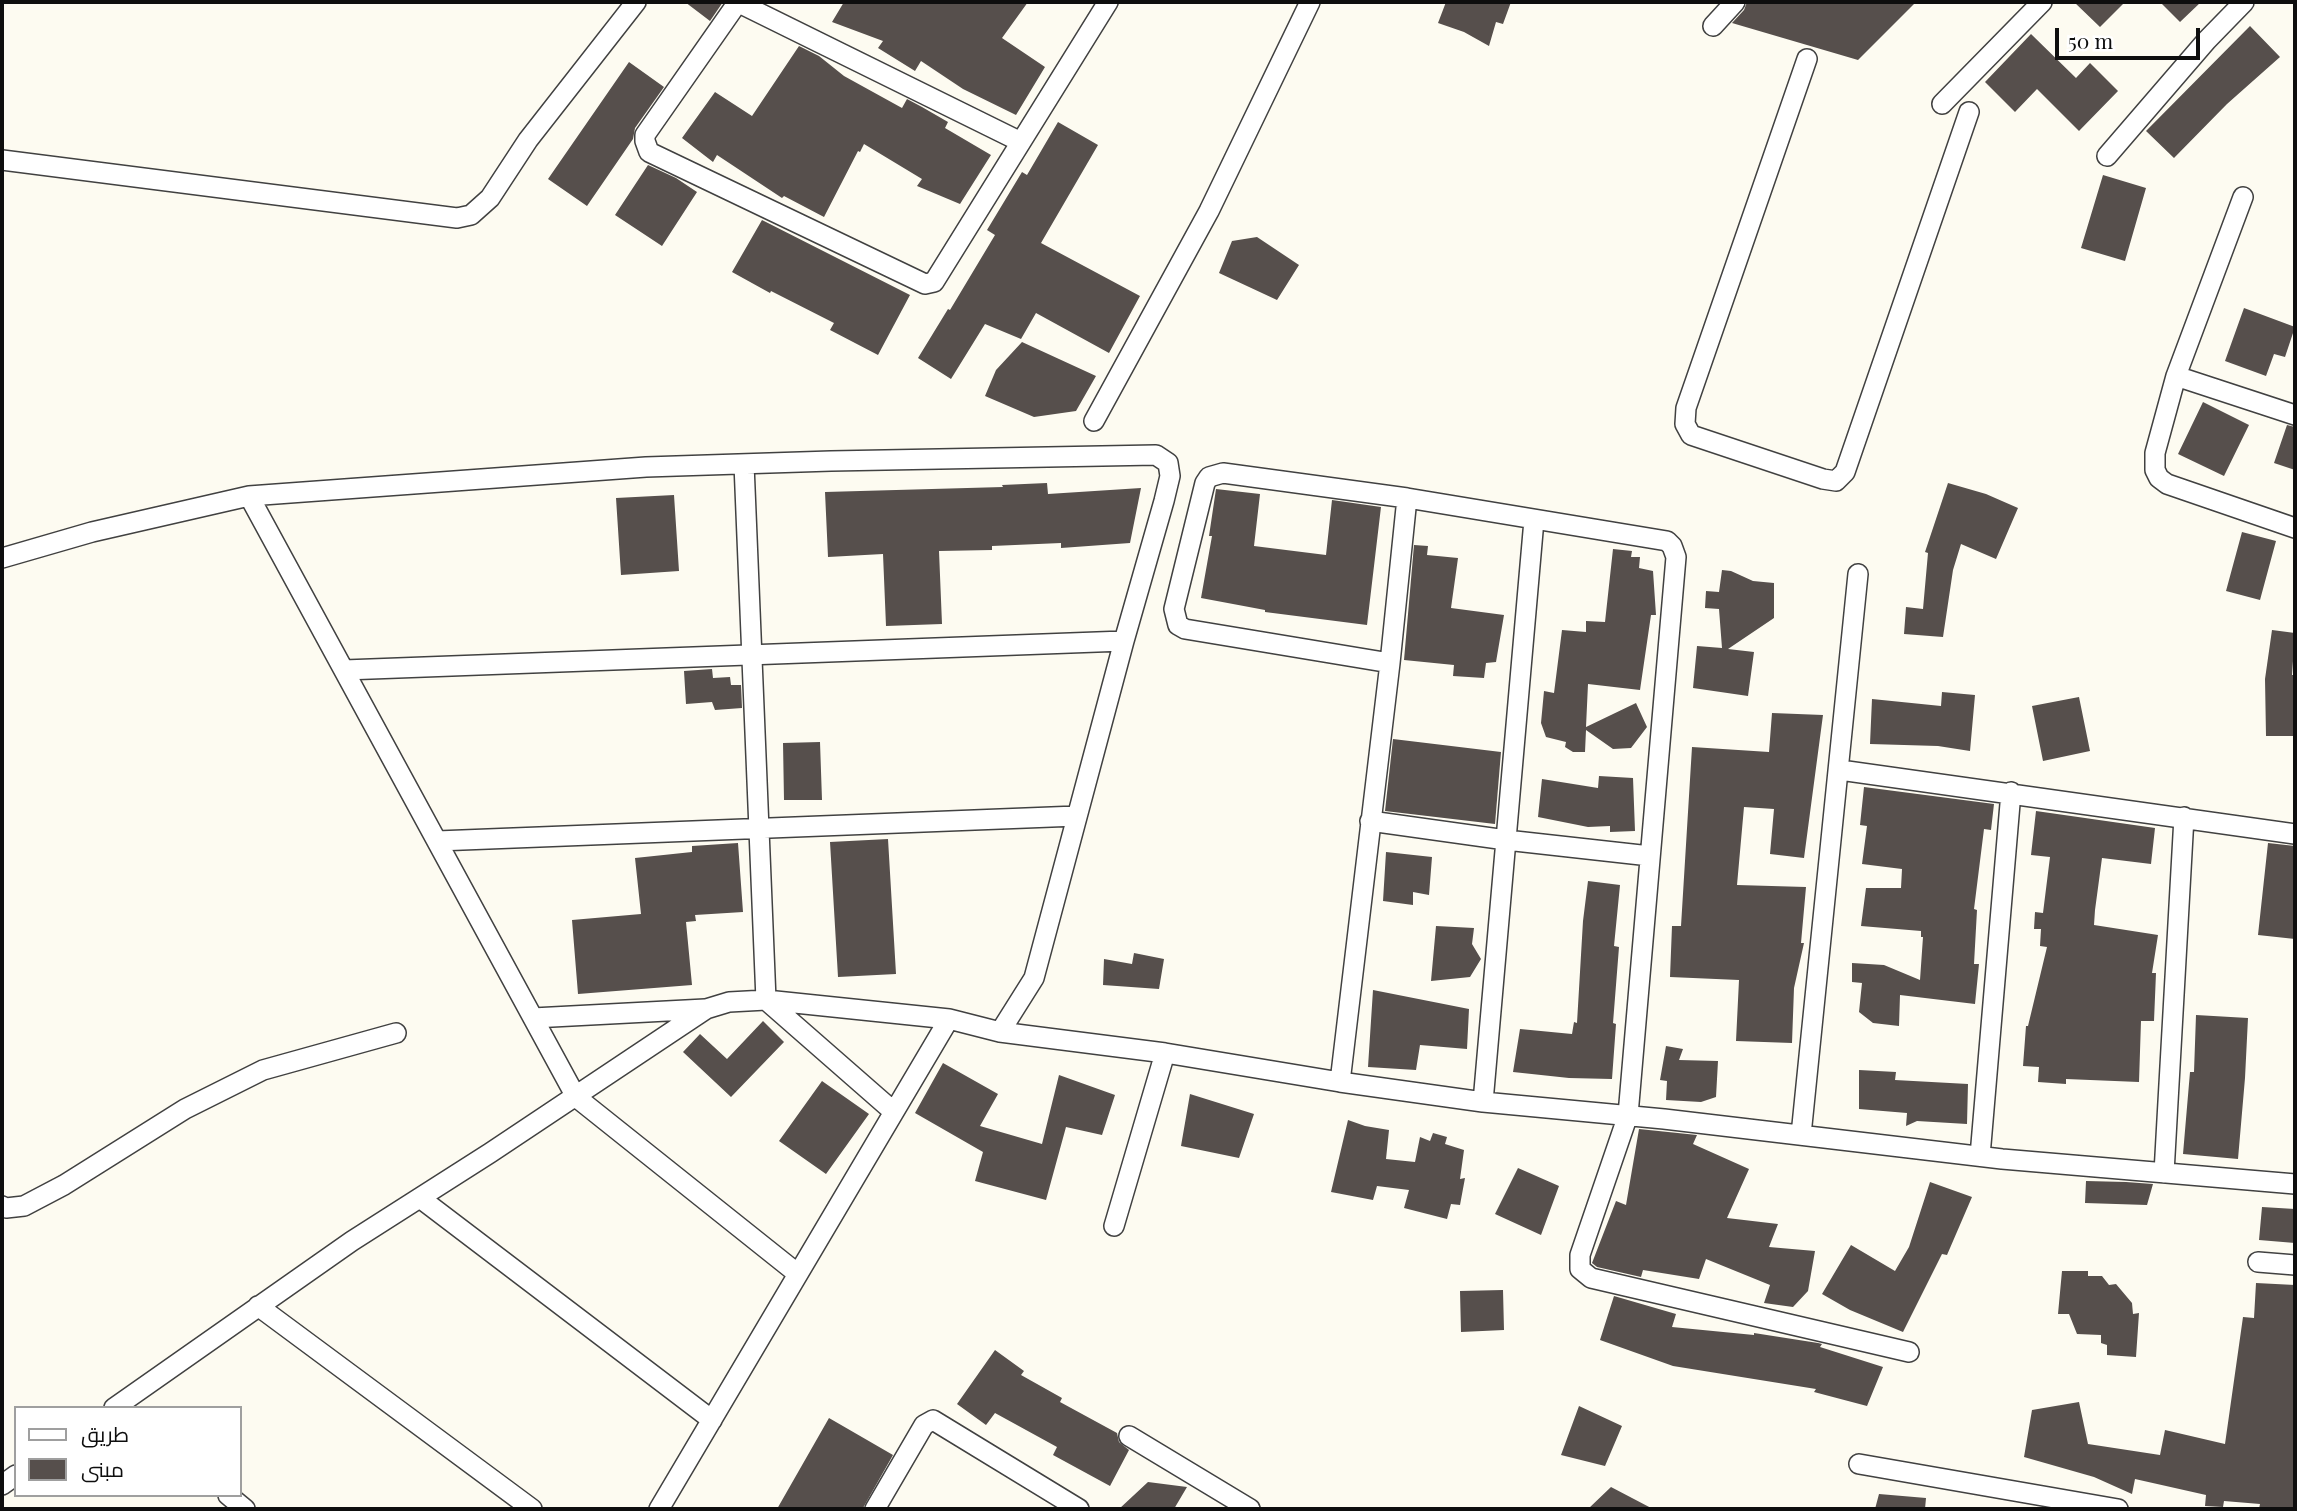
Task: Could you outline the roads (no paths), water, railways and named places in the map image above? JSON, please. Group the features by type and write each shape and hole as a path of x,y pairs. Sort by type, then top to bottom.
{"street":[{"path":"2,160 457,218 471,215 490,198 528,140 636,2"},
{"path":"1020,142 738,2 645,135 649,152 925,284 934,282 1108,2"},
{"path":"1094,421 1209,211 1310,2"},
{"path":"1713,26 1735,2"},
{"path":"1942,104 2042,2"},
{"path":"2107,156 2207,40 2245,2"},
{"path":"1807,59 1686,408 1685,424 1691,435 1822,479 1836,481 1845,472 1969,113"},
{"path":"2242,197 2176,376 2155,453 2155,470 2166,484 2295,528"},
{"path":"2176,376 2295,415"},
{"path":"2,558 92,532 249,496 632,468 1156,455 1168,463 1170,476 1164,501 1034,978 1000,1032"},
{"path":"744,464 766,1000 894,1112"},
{"path":"1390,663 1185,629 1178,625 1174,609 1205,483 1214,474 1223,473 1407,498 1667,541 1675,551 1628,1115 1579,1262 1584,1274 1591,1278 1909,1352"},
{"path":"249,496 576,1097 798,1273"},
{"path":"1340,1082 1407,498"},
{"path":"1483,1102 1534,520"},
{"path":"1801,1135 1858,574"},
{"path":"344,670 1124,641"},
{"path":"1840,770 2295,834"},
{"path":"1980,1156 2011,792"},
{"path":"437,841 1077,816"},
{"path":"2164,1173 2184,817"},
{"path":"1370,821 1650,856"},
{"path":"533,1018 706,1009 729,1002 766,1000 949,1019 1000,1032 1165,1053 1483,1102 1628,1115 1980,1156 2295,1184"},
{"path":"117,1406 352,1241 576,1097 706,1009"},
{"path":"659,1509 949,1019"},
{"path":"2,1206 24,1206 34,1201 185,1109 263,1070 396,1034"},
{"path":"1114,1226 1165,1053"},
{"path":"420,1198 712,1420"},
{"path":"2258,1262 2295,1265"},
{"path":"258,1306 531,1509"},
{"path":"875,1509 924,1425 933,1420 1080,1509"},
{"path":"1129,1436 1250,1509"},
{"path":"1859,1464 2118,1509"},
{"path":"231,1497 246,1509"}]}
